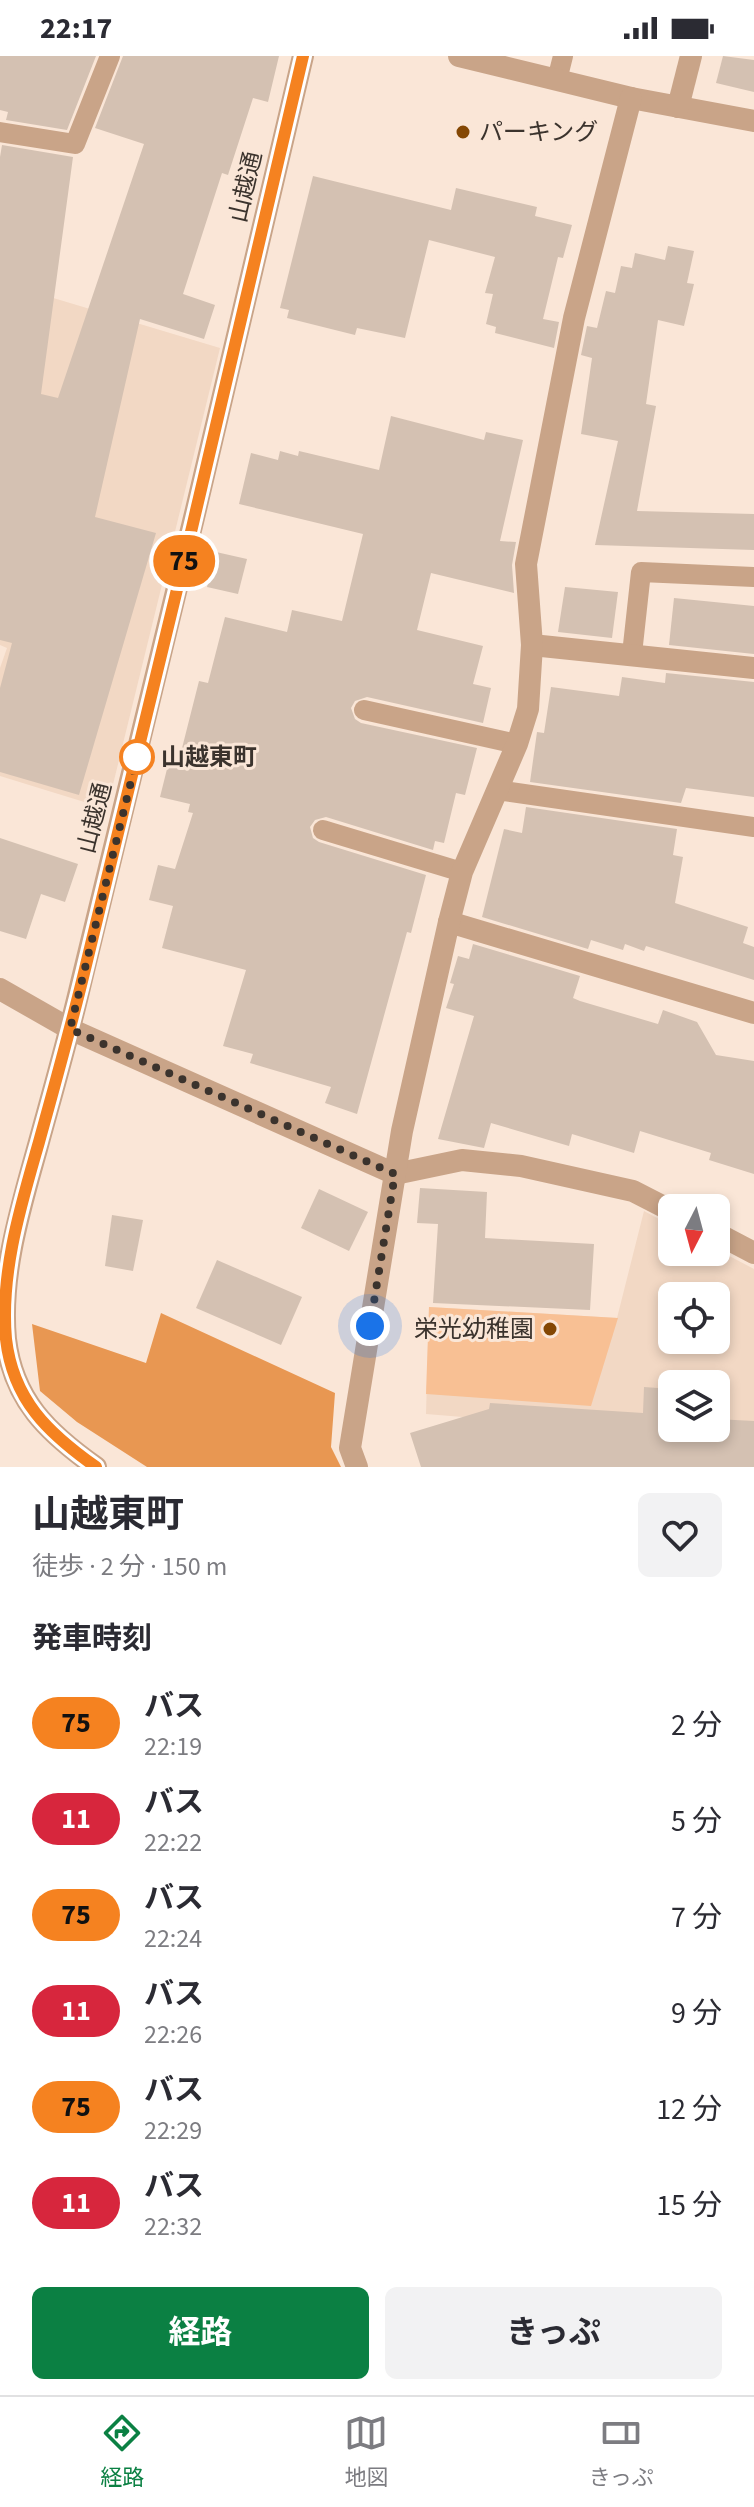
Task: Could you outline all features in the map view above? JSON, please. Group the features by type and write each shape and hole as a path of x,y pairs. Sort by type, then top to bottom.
{"street":[{"name":"山越通","path":"96,1467 56,1439 36,1419 21,1395 5,1337 14,1230 70,1029 303,56"},
{"path":"459,56 631,98 754,121"},
{"path":"678,107 691,56"},
{"path":"357,1467 350,1448 395,1174 462,872 517,744 528,709 532,645 526,564 574,318 631,98"},
{"path":"532,645 754,668"},
{"path":"449,922 754,1013"},
{"path":"0,989 70,1029 395,1174 462,1160 521,1166 633,1191 658,1204"},
{"path":"730,1240 754,1253"}],"lane":[{"path":"0,132 75,144 110,56"},
{"path":"557,80 563,56"},
{"path":"632,654 641,572 754,577"},
{"path":"364,710 517,744"},
{"path":"497,790 754,827"},
{"path":"323,830 462,872"}],"shaded area":[{"path":"30,291 220,348 107,809 0,776 0,668 7,648 0,645 0,351"},
{"name":"栄光幼稚園","path":"644,1211 658,1218 658,1266 730,1266 730,1256 754,1269 754,1467 475,1418 426,1414 429,1307 617,1318"},
{"path":"429,1307 618,1318 591,1406 426,1394"},
{"path":"161,1313 335,1393 331,1447 341,1467 147,1467 77,1422 40,1391 32,1324 146,1363"}],"building":[{"path":"0,56 96,56 67,130 6,120 8,112 0,110"},
{"path":"123,56 279,56 268,102 253,98 228,175 222,173 183,294 215,305 204,339 140,319 95,517 156,533 79,795 0,772 0,688 12,643 0,640 0,157 2,145 73,157 41,394 58,398 144,144 95,128"},
{"path":"723,56 754,60 754,92 716,83"},
{"path":"313,176 451,210 456,188 537,207 535,216 572,225 563,258 558,257 543,319 559,322 554,348 495,333 496,327 486,324 493,294 485,293 495,257 429,240 405,338 357,328 355,335 287,318 289,310 280,308"},
{"path":"668,246 694,251 687,283 694,284 684,326 658,320 646,404 656,406 637,511 754,514 754,550 595,545 618,441 581,434 592,358 581,355 587,326 597,328 606,291 615,293 621,266 632,268 635,253 665,260"},
{"path":"391,416 484,440 486,432 523,440 500,541 516,542 512,565 514,593 431,573 417,630 483,646 473,684 491,688 483,723 367,697 355,701 351,708 355,719 361,723 477,748 465,795 456,793 444,843 435,841 433,850 326,817 315,820 310,827 313,838 319,842 426,875 411,933 407,932 357,1114 325,1103 331,1087 250,1063 253,1054 223,1046 246,970 162,948 173,906 149,900 158,865 175,869 193,813 188,812 190,804 160,797 168,765 177,768 199,681 208,683 225,617 287,632 292,610 342,621 363,534 239,504 251,453 278,460 280,451 298,456 299,451 379,470"},
{"path":"216,552 247,559 238,594 207,587"},
{"path":"565,587 618,592 612,638 558,632"},
{"path":"674,598 754,606 754,654 669,645"},
{"path":"666,673 754,682 754,797 686,788 681,803 530,782 537,732 544,733 551,687 619,696 622,677 665,683"},
{"path":"526,807 677,829 673,855 683,857 675,903 748,927 743,943 754,947 754,980 646,946 644,951 625,944 623,950 591,940 588,949 482,917 504,829 522,833"},
{"path":"0,838 78,864 65,902 41,894 26,939 0,931"},
{"path":"473,944 580,976 573,998 580,1001 658,1024 663,1010 697,1022 716,1055 754,1061 754,1174 709,1160 711,1153 640,1131 634,1153 572,1134 569,1146 491,1123 484,1148 438,1139 474,1016 446,1008 454,984 450,983 458,956 469,959"},
{"path":"420,1188 487,1192 485,1238 594,1244 590,1310 433,1303 438,1224 417,1223"},
{"path":"319,1189 368,1212 349,1251 301,1228"},
{"path":"112,1215 143,1220 133,1271 105,1266"},
{"path":"217,1260 302,1297 281,1345 196,1308"},
{"path":"644,1387 658,1388 658,1442 730,1442 730,1420 754,1421 754,1467 421,1467 410,1433 489,1409 490,1403 643,1413"}],"bus line":[{"name":"75","path":"96,1467 56,1439 36,1419 21,1395 5,1337 7,1283 14,1230 70,1029 188,547 303,56"}],"place":[{"name":"パーキング","path":"463,132"},
{"name":"山越東町","path":"137,757"},
{"name":"栄光幼稚園","path":"550,1329"}],"route":[{"path":"137,757 70,1029 395,1174 370,1326"}]}
